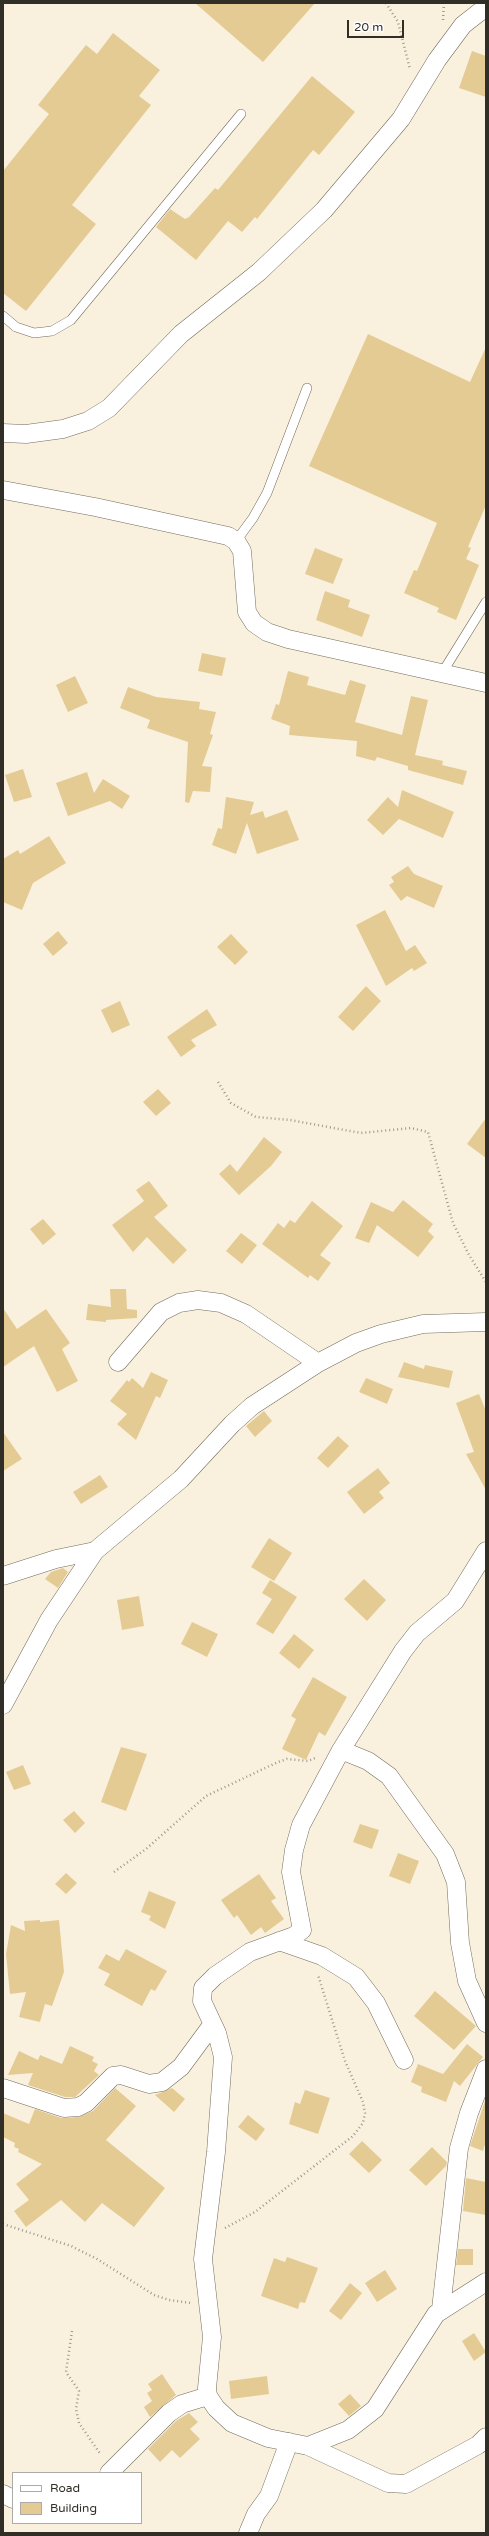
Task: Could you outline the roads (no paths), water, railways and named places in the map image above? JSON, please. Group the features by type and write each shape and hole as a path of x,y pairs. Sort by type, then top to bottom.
{"street":[{"path":"3,433 26,434 63,429 88,421 109,408 181,334 259,272 324,210 401,119 463,25 486,7"},
{"path":"3,490 216,532 236,541 242,551 246,611 253,621 261,628 281,638 486,683"},
{"path":"118,1362 161,1312 179,1303 198,1300 221,1303 246,1314 318,1363"},
{"path":"4,1701 49,1620 95,1551 181,1479 243,1413 318,1363 356,1343 400,1329 439,1323 486,1322"},
{"path":"3,1576 56,1560 95,1551"},
{"path":"486,1551 455,1601 417,1633 403,1651 340,1750 301,1825 294,1850 292,1884 302,1928 294,1936 250,1952 215,1976 203,1987 202,2001 222,2053 223,2080 203,2270 209,2303 212,2337 206,2388 208,2396 216,2408 232,2423 268,2438 308,2446 388,2483 406,2484 478,2445 486,2437"},
{"path":"340,1750 368,1761 388,1776 445,1854 456,1882 460,1942 467,1982 486,2023"},
{"path":"279,1941 336,1963 356,1977 376,2003 404,2060"},
{"path":"3,2088 64,2108 78,2107 86,2103 113,2076 121,2075 149,2084 162,2082 181,2068 212,2025"},
{"path":"441,2309 459,2148 469,2113 486,2069"},
{"path":"308,2446 348,2430 375,2409 426,2328 441,2309 486,2282"},
{"path":"111,2471 169,2413 182,2404 208,2396"},
{"path":"248,2533 256,2514 269,2496 289,2442"},
{"path":"3,2494 12,2498"}],"lane":[{"path":"3,316 16,327 34,333 52,331 71,320 241,114"},
{"path":"236,541 253,518 267,493 307,388"},
{"path":"442,673 486,602"}]}
